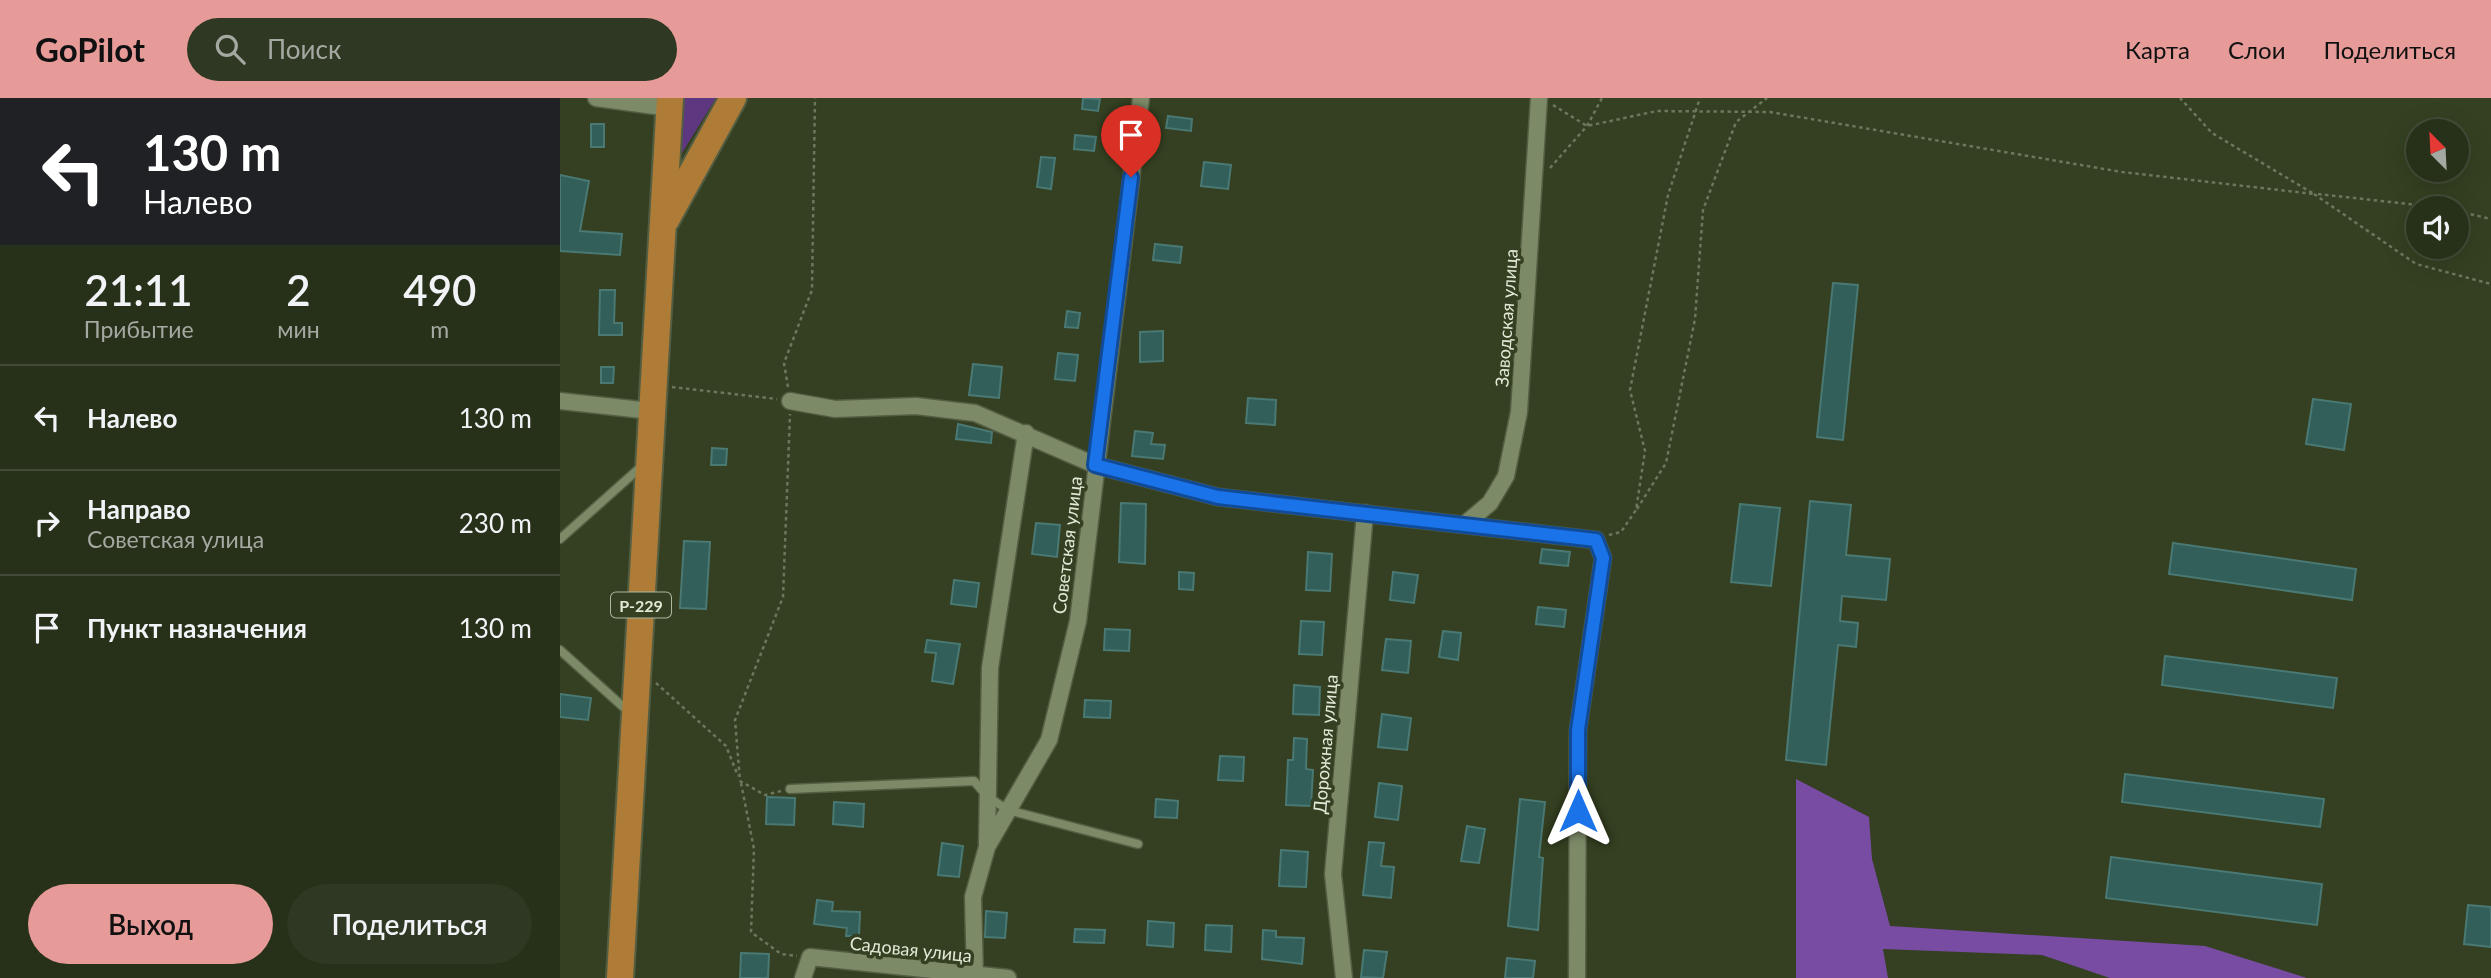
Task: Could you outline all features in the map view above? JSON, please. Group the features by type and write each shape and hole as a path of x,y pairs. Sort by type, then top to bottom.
{"highway":[{"name":"Р-229","path":"660,231 733,98"},
{"name":"Р-229","path":"620,978 669,103"}],"street":[{"path":"596,98 669,103"},
{"name":"Советская улица","path":"975,976 973,897 987,847 1049,740 1078,621 1141,98"},
{"name":"Заводская улица","path":"1465,524 1490,503 1506,476 1519,412 1534,187 1546,102"},
{"path":"560,401 650,411"},
{"path":"790,401 835,409 916,406 975,412 1095,465 1218,497 1596,540 1603,558 1578,730 1577,978"},
{"path":"987,847 990,668 1026,433"},
{"name":"Дорожная улица","path":"1344,978 1333,874 1365,513"},
{"path":"803,978 810,957"},
{"name":"Садовая улица","path":"810,957 1008,978"}],"lane":[{"path":"560,539 648,461"},
{"path":"560,650 635,717"},
{"path":"790,789 974,781 988,797 1008,810 1138,844"}],"path":[{"path":"810,957 781,954 751,932 754,849 740,781 735,720 783,597 790,401 784,363 812,290 815,98"},
{"path":"1534,187 1587,126 1602,98"},
{"path":"1636,510 1645,451 1629,390 1668,195 1700,98"},
{"path":"1596,540 1621,532 1666,463 1695,319 1703,210 1736,122 1767,98"},
{"path":"2180,98 2212,133 2315,194 2416,264 2491,284"},
{"path":"1546,102 1587,126 1657,111 1770,112 2122,173 2406,204"},
{"path":"2469,214 2491,219"},
{"path":"652,384 790,401"},
{"path":"638,667 726,746 740,781 765,795 790,789"}],"shaded area":[{"path":"678,98 716,98 677,161"},
{"path":"1796,779 1869,817 1872,859 1890,926 2205,946 2307,978 2110,978 2042,955 1883,949 1888,978 1796,978"}],"building":[{"path":"1083,98 1100,99 1098,111 1082,109"},
{"path":"1168,116 1192,119 1191,131 1166,128"},
{"path":"591,124 604,124 604,147 591,147"},
{"path":"1075,135 1096,137 1094,151 1074,149"},
{"path":"1041,157 1055,158 1051,189 1037,187"},
{"path":"1204,162 1231,165 1228,189 1201,186"},
{"path":"560,175 589,181 580,231 622,234 620,255 560,251"},
{"path":"1155,244 1182,247 1180,263 1153,260"},
{"path":"1833,283 1858,285 1843,440 1817,437"},
{"path":"600,290 615,290 614,323 622,323 622,335 599,335"},
{"path":"1067,311 1080,313 1078,328 1065,327"},
{"path":"1163,331 1163,361 1140,362 1140,332"},
{"path":"1058,353 1078,355 1075,381 1055,379"},
{"path":"973,364 1002,367 999,398 969,395"},
{"path":"601,367 614,367 613,383 601,383"},
{"path":"1248,398 1276,400 1275,425 1246,423"},
{"path":"2313,399 2351,404 2344,450 2306,444"},
{"path":"958,424 992,432 991,443 956,439"},
{"path":"1135,431 1153,433 1151,444 1165,445 1163,459 1132,456"},
{"path":"712,448 727,449 726,465 711,465"},
{"path":"1810,501 1851,505 1846,555 1890,559 1886,600 1842,596 1840,621 1858,623 1856,647 1838,645 1826,765 1786,760"},
{"path":"1121,503 1146,504 1145,564 1119,562"},
{"path":"1740,504 1780,508 1771,586 1731,582"},
{"path":"1036,523 1060,525 1057,557 1032,554"},
{"path":"684,541 710,542 706,609 680,608"},
{"path":"2173,543 2356,569 2352,600 2169,574"},
{"path":"1542,549 1570,552 1568,566 1540,563"},
{"path":"1308,552 1332,554 1330,591 1306,590"},
{"path":"1179,572 1194,573 1193,590 1179,589"},
{"path":"1393,572 1418,575 1414,603 1390,600"},
{"path":"954,580 979,583 976,607 951,604"},
{"path":"1538,607 1566,610 1564,627 1536,624"},
{"path":"1301,621 1324,622 1322,655 1299,654"},
{"path":"1105,629 1130,630 1129,651 1104,650"},
{"path":"1443,631 1461,633 1458,660 1439,657"},
{"path":"1386,639 1411,641 1408,673 1382,670"},
{"path":"927,640 960,644 953,684 932,681 936,653 925,652"},
{"path":"2165,656 2337,678 2333,708 2162,685"},
{"path":"1294,685 1320,687 1319,715 1293,714"},
{"path":"560,694 591,698 588,720 560,717"},
{"path":"1085,700 1111,701 1110,718 1084,717"},
{"path":"1382,714 1411,718 1407,750 1378,747"},
{"path":"1294,738 1307,739 1306,769 1313,770 1311,806 1286,805 1288,760 1293,760"},
{"path":"1220,756 1244,757 1243,781 1218,780"},
{"path":"2125,774 2324,799 2320,827 2122,802"},
{"path":"1379,783 1402,786 1398,820 1375,817"},
{"path":"767,797 795,798 794,825 766,824"},
{"path":"1156,799 1178,801 1177,818 1155,817"},
{"path":"1520,799 1545,802 1539,857 1543,858 1538,930 1508,926"},
{"path":"834,802 864,804 863,827 833,824"},
{"path":"1467,826 1485,829 1479,863 1461,861"},
{"path":"1369,842 1384,843 1381,866 1394,867 1391,898 1363,895"},
{"path":"942,843 963,846 959,877 938,875"},
{"path":"1281,850 1308,852 1306,887 1279,886"},
{"path":"2111,857 2322,884 2317,925 2106,898"},
{"path":"817,900 833,902 832,911 860,912 859,936 846,936 847,928 814,924"},
{"path":"2468,905 2491,907 2491,947 2464,944"},
{"path":"986,911 1007,913 1005,938 985,937"},
{"path":"1148,921 1174,923 1173,947 1147,945"},
{"path":"1206,925 1232,926 1231,952 1205,950"},
{"path":"1075,929 1105,930 1104,943 1074,942"},
{"path":"1263,930 1276,931 1276,937 1304,938 1302,964 1262,959"},
{"path":"1364,950 1387,952 1383,978 1361,977"},
{"path":"741,953 769,954 768,978 740,978"},
{"path":"1507,958 1535,961 1533,978 1505,978"}],"route":[{"path":"1131,177 1095,465 1218,497 1596,540 1603,558 1578,730 1578,811"}]}
